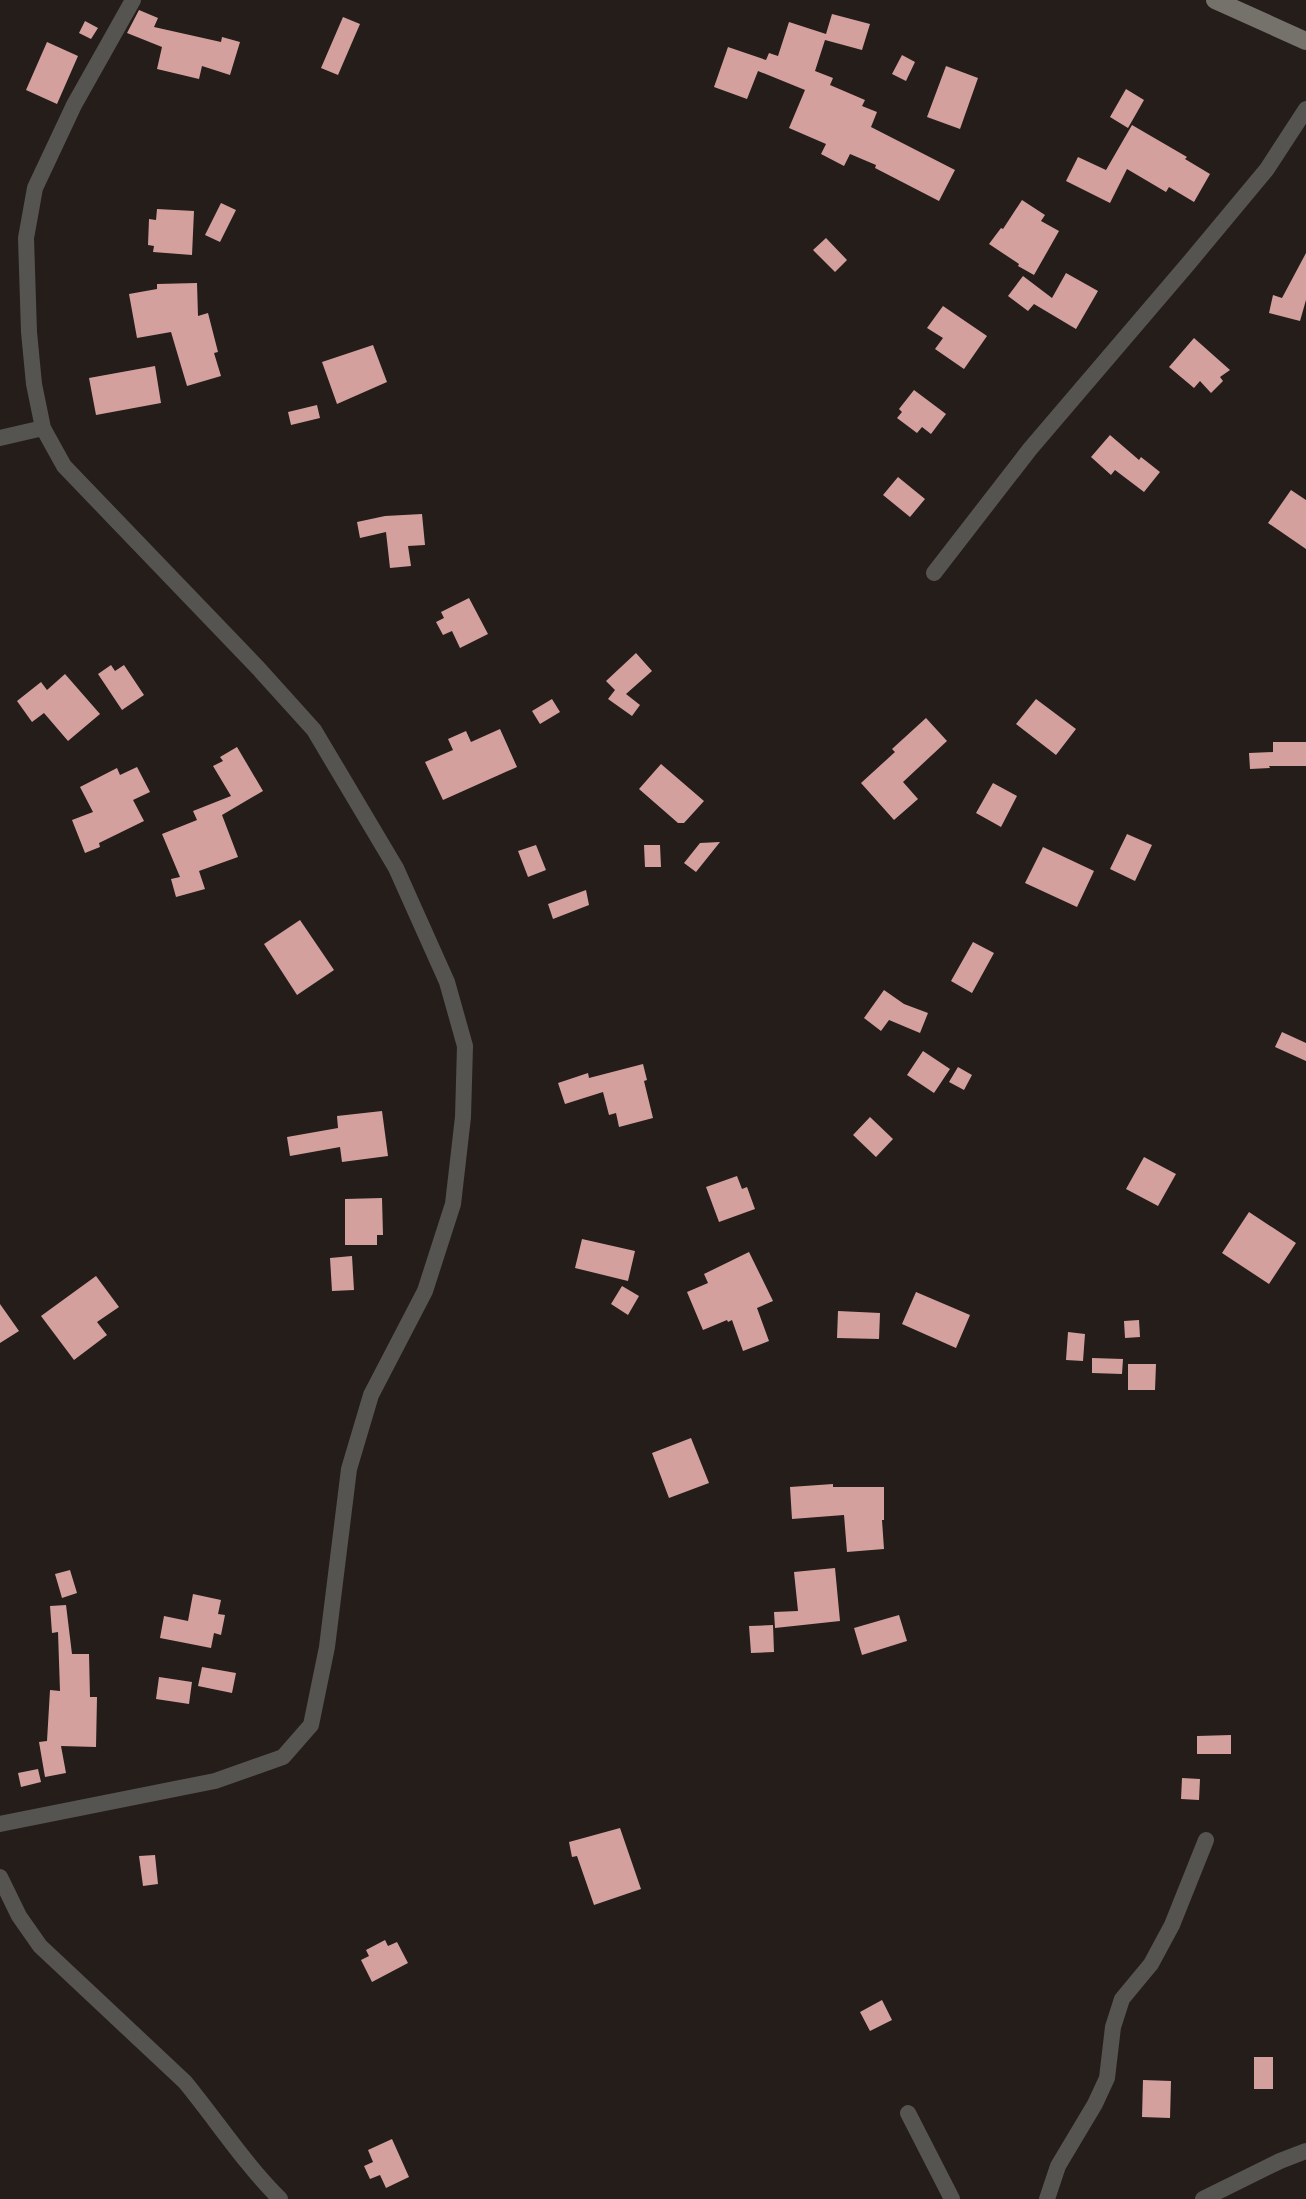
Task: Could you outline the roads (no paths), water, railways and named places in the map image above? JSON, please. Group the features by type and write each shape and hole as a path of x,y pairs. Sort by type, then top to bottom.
{"main road":[{"path":"1215,0 1306,41"}],"street":[{"path":"0,1824 215,1781 283,1757 311,1725 327,1647 349,1469 371,1395 425,1291 453,1204 463,1117 465,1046 447,982 396,868 314,730 259,669 64,466 43,428 34,384 29,332 26,238 35,188 74,105 133,0"},
{"path":"934,573 1030,449 1267,169 1306,109"},
{"path":"0,438 43,428"},
{"path":"1047,2199 1058,2166 1095,2104 1107,2078 1113,2026 1122,1999 1151,1964 1172,1925 1206,1840"},
{"path":"0,1877 19,1916 40,1946 185,2082 206,2107 230,2142 280,2199"},
{"path":"908,2113 952,2199"},
{"path":"1203,2199 1280,2161 1306,2151"}]}
